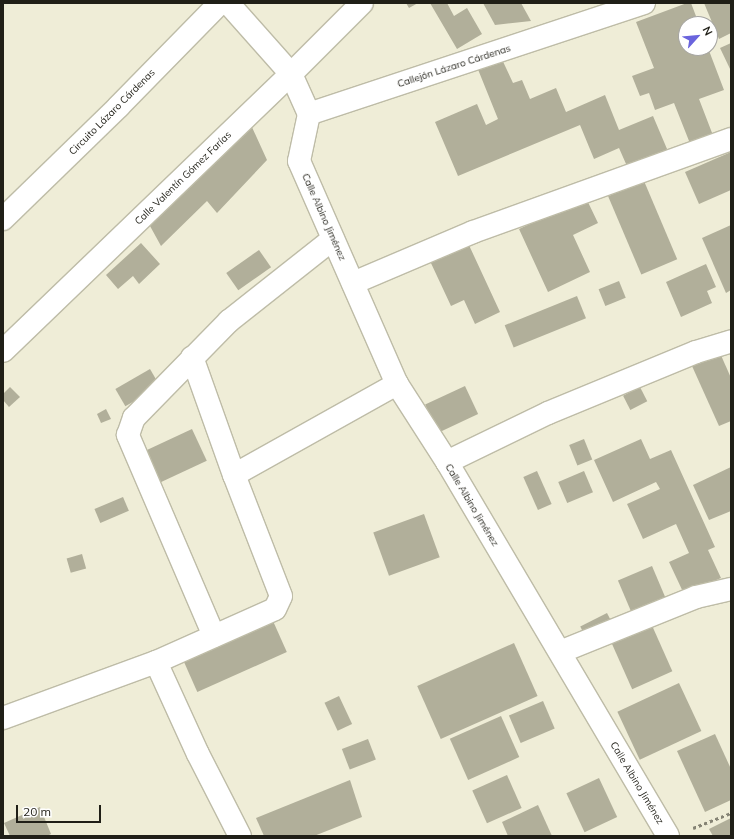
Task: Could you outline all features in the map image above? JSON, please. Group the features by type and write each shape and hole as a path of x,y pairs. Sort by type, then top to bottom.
{"street":[{"name":"Circuito Lázaro Cárdenas","path":"3,219 118,108 220,3"},
{"path":"228,3 292,74 309,114"},
{"name":"Calle Valentín Gómez Farías","path":"3,351 292,74 362,3"},
{"name":"Callejón Lázaro Cárdenas","path":"309,114 644,3"},
{"name":"Calle Albino Jiménez","path":"309,114 299,162 397,384 446,462 560,652 678,833"},
{"path":"353,283 473,232 731,139"},
{"path":"214,636 128,435 134,418 192,357 229,321 333,239"},
{"path":"446,462 548,413 696,352 731,340"},
{"path":"3,718 156,662 275,609 281,596 234,475 192,357"},
{"path":"234,475 397,384"},
{"path":"560,652 696,597 731,589"},
{"path":"156,662 198,754 240,836"}],"path":[{"path":"678,833 731,813"}],"building":[{"path":"406,3 418,3 409,8"},
{"path":"430,3 447,3 454,16 467,8 482,34 457,49"},
{"path":"483,3 521,3 531,21 495,25"},
{"path":"687,3 691,3 696,16 678,16 678,56 711,56 724,90 699,99 714,138 691,146 674,103 655,110 649,93 640,96 632,76 654,68 636,22"},
{"path":"704,3 731,3 731,33 719,39 718,16 709,16"},
{"path":"731,43 731,71 720,48"},
{"path":"499,53 513,83 522,80 530,99 556,88 566,112 605,95 619,130 653,116 670,156 630,173 619,148 594,159 580,125 458,176 435,122 477,104 486,125 498,119 475,62"},
{"path":"251,125 267,160 217,213 207,201 161,246 150,226"},
{"path":"731,152 731,190 699,204 685,172"},
{"path":"644,181 677,259 641,274 608,196"},
{"path":"586,198 598,223 573,235 590,272 548,292 519,229"},
{"path":"731,225 731,290 726,293 702,238"},
{"path":"141,243 160,264 139,284 133,276 118,289 106,275"},
{"path":"468,243 500,312 475,324 464,300 451,306 430,261"},
{"path":"259,250 271,267 238,290 226,273"},
{"path":"706,264 716,287 707,291 712,303 681,317 666,282"},
{"path":"619,281 626,298 605,306 599,289"},
{"path":"577,296 586,318 514,347 505,325"},
{"path":"720,353 731,378 731,421 719,426 692,366"},
{"path":"150,369 160,386 125,406 115,389"},
{"path":"465,386 478,414 438,433 425,405"},
{"path":"10,387 20,397 9,407 3,400 3,394"},
{"path":"640,387 647,401 630,410 623,396"},
{"path":"106,409 111,419 101,423 97,414"},
{"path":"192,429 207,461 154,485 139,454"},
{"path":"584,439 592,459 577,465 569,445"},
{"path":"641,439 650,459 671,450 715,547 708,550 721,578 684,594 669,562 689,553 676,524 643,539 627,504 660,489 656,482 613,502 594,460"},
{"path":"731,467 731,511 709,520 693,485"},
{"path":"537,471 552,504 538,510 523,477"},
{"path":"584,471 593,492 567,503 558,482"},
{"path":"123,497 129,511 100,523 94,509"},
{"path":"424,514 440,557 389,576 373,532"},
{"path":"82,554 86,568 71,573 67,558"},
{"path":"652,566 667,601 633,615 618,580"},
{"path":"607,613 612,623 585,636 580,627"},
{"path":"273,621 287,652 197,692 183,661"},
{"path":"650,621 672,671 632,689 610,639"},
{"path":"514,643 538,696 441,739 417,686"},
{"path":"679,683 701,731 640,760 617,712"},
{"path":"339,696 352,724 338,731 324,703"},
{"path":"543,701 555,729 521,743 509,715"},
{"path":"501,716 519,757 468,780 450,739"},
{"path":"715,734 731,769 731,800 705,812 677,751"},
{"path":"368,739 376,760 350,770 342,749"},
{"path":"507,775 522,808 487,823 472,790"},
{"path":"599,778 617,817 585,832 566,793"},
{"path":"350,780 362,817 314,836 264,836 256,818"},
{"path":"538,805 552,836 508,836 502,822"},
{"path":"40,807 51,834 47,836 10,836 4,823"},
{"path":"731,818 731,836 713,836 709,829"}]}
